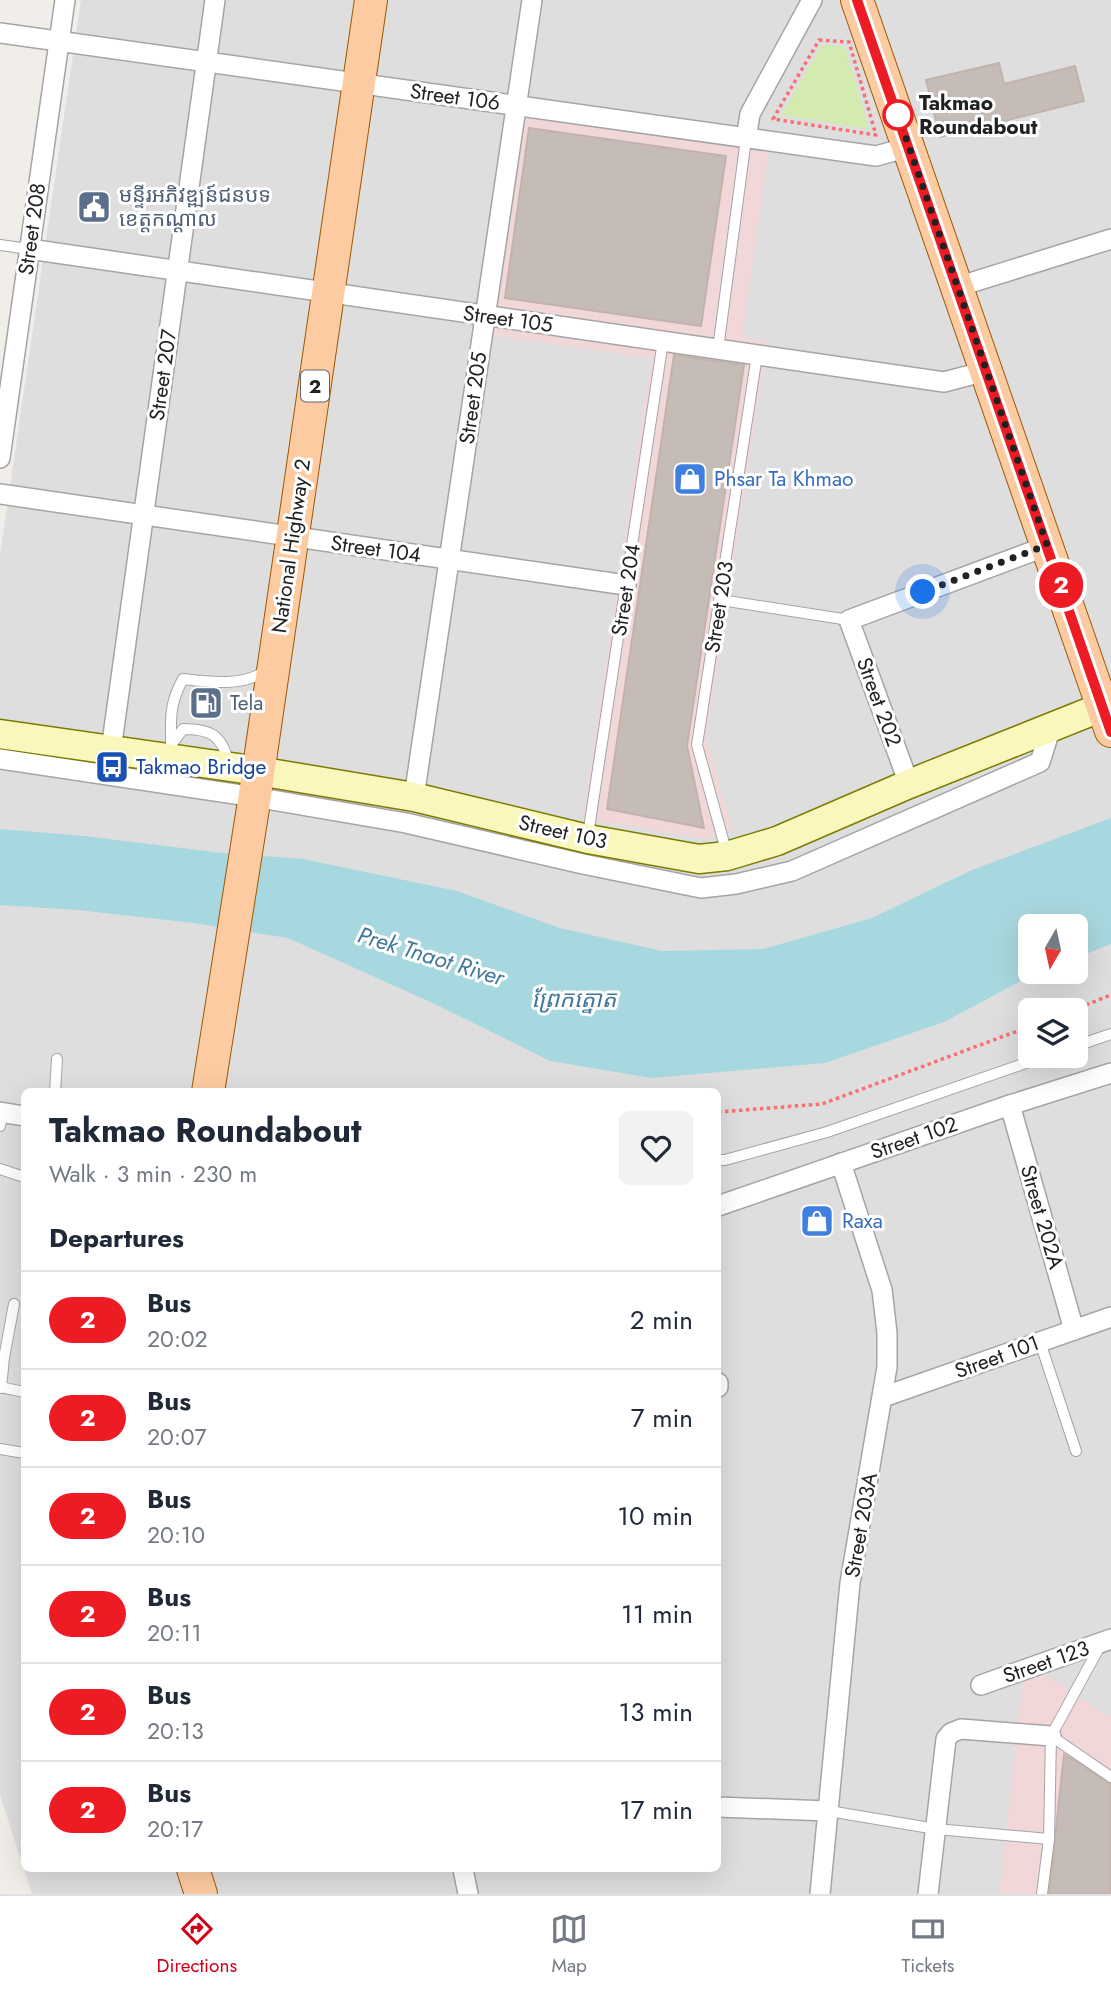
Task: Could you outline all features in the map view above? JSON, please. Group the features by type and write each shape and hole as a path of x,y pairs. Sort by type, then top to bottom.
{"main road":[{"name":"National Highway 2","path":"209,1088 249,786 274,663 371,0"},
{"path":"857,0 1108,714"},
{"path":"194,1872 201,1894"}],"street":[{"name":"Street 208","path":"0,458 65,0"},
{"name":"Street 207","path":"111,750 215,0"},
{"name":"Street 205","path":"414,797 532,0"},
{"path":"746,139 750,114 812,0"},
{"name":"Street 106","path":"0,33 876,156 909,147"},
{"path":"957,287 1111,239"},
{"name":"Street 105","path":"29,249 944,382 986,371"},
{"name":"Street 104","path":"0,494 626,585"},
{"path":"849,620 1047,545"},
{"name":"Street 202","path":"849,620 909,785"},
{"name":"Street 103","path":"0,734 111,750 168,752 249,786 414,797 588,839 699,859 727,856 789,836 1051,727 1108,714"},
{"path":"0,759 249,786 583,864 701,888 736,884 792,871 1040,762 1051,727"},
{"name":"Street 102","path":"721,1205 1111,1073"},
{"name":"Street 202A","path":"1010,1105 1074,1330"},
{"path":"1,1117 21,1116"},
{"name":"Street 203A","path":"820,1894 850,1583 887,1367 883,1290 841,1163"},
{"name":"Street 101","path":"883,1396 1111,1317"},
{"name":"Street 123","path":"981,1685 1108,1643"},
{"path":"928,1894 946,1739 961,1728 1051,1736"},
{"path":"721,1807 828,1811"},
{"path":"464,1872 468,1894"}],"lane":[{"path":"718,349 746,139"},
{"path":"0,245 29,249"},
{"name":"Street 204","path":"588,839 663,341"},
{"name":"Street 203","path":"727,856 697,745 757,355"},
{"path":"721,600 849,620"},
{"path":"168,752 173,695 183,679 227,683 259,675 274,663"},
{"path":"1088,1042 1111,1034"},
{"path":"55,1088 57,1059"},
{"path":"721,1160 827,1132 1018,1066"},
{"path":"0,1169 21,1176"},
{"path":"14,1304 1,1387 21,1391"},
{"path":"1040,1342 1076,1451"},
{"path":"0,1449 21,1452"},
{"path":"1042,1894 1049,1839 1051,1736 1108,1643"},
{"path":"1051,1736 1111,1777"},
{"path":"828,1811 936,1829 1049,1839"}],"path":[{"path":"819,40 849,42 876,135 773,119 819,40"},
{"path":"1088,1004 1111,995"},
{"path":"721,1112 821,1104 1018,1031"}],"shaded area":[{"path":"81,0 1111,0 1111,1894 32,1894 25,1872 721,1872 721,1088 21,1088 21,1860 0,1795 0,555"},
{"name":"Phsar Ta Khmao","path":"520,115 769,151 742,337 768,341 706,740 733,830 705,839 583,818 651,358 487,335"},
{"path":"1046,1675 1111,1718 1111,1894 999,1894 1023,1680"}],"green space":[{"path":"822,45 845,47 869,129 781,115"}],"water":[{"name":"ព្រែកត្នោត","path":"1111,818 1111,944 1088,953 1088,914 1018,914 1018,982 944,1022 825,1063 651,1078 550,1061 439,1006 288,938 193,923 78,910 0,905 0,829 303,859 457,891 560,928 662,951 763,949 872,918 972,870"}],"building":[{"path":"999,63 1004,84 1075,66 1084,101 940,137 926,80"},
{"path":"529,128 726,156 701,326 505,298"},
{"path":"674,355 744,365 687,746 704,828 607,809"},
{"path":"1064,1754 1111,1784 1111,1894 1049,1894"}],"bus line":[{"name":"2","path":"857,0 1111,732"}],"place":[{"name":"Takmao Roundabout","path":"898,115"},
{"name":"មន្ទីរអភិវឌ្ឍន៍ជនបទ ខេត្តកណ្តាល","path":"94,207"},
{"name":"Phsar Ta Khmao","path":"690,479"},
{"name":"Tela","path":"206,703"},
{"name":"Takmao Bridge","path":"112,767"},
{"name":"Raxa","path":"817,1221"}],"route":[{"path":"898,115 1047,545 923,592"}],"water label":[{"name":"Prek Tnaot River","path":"431,956"}]}
